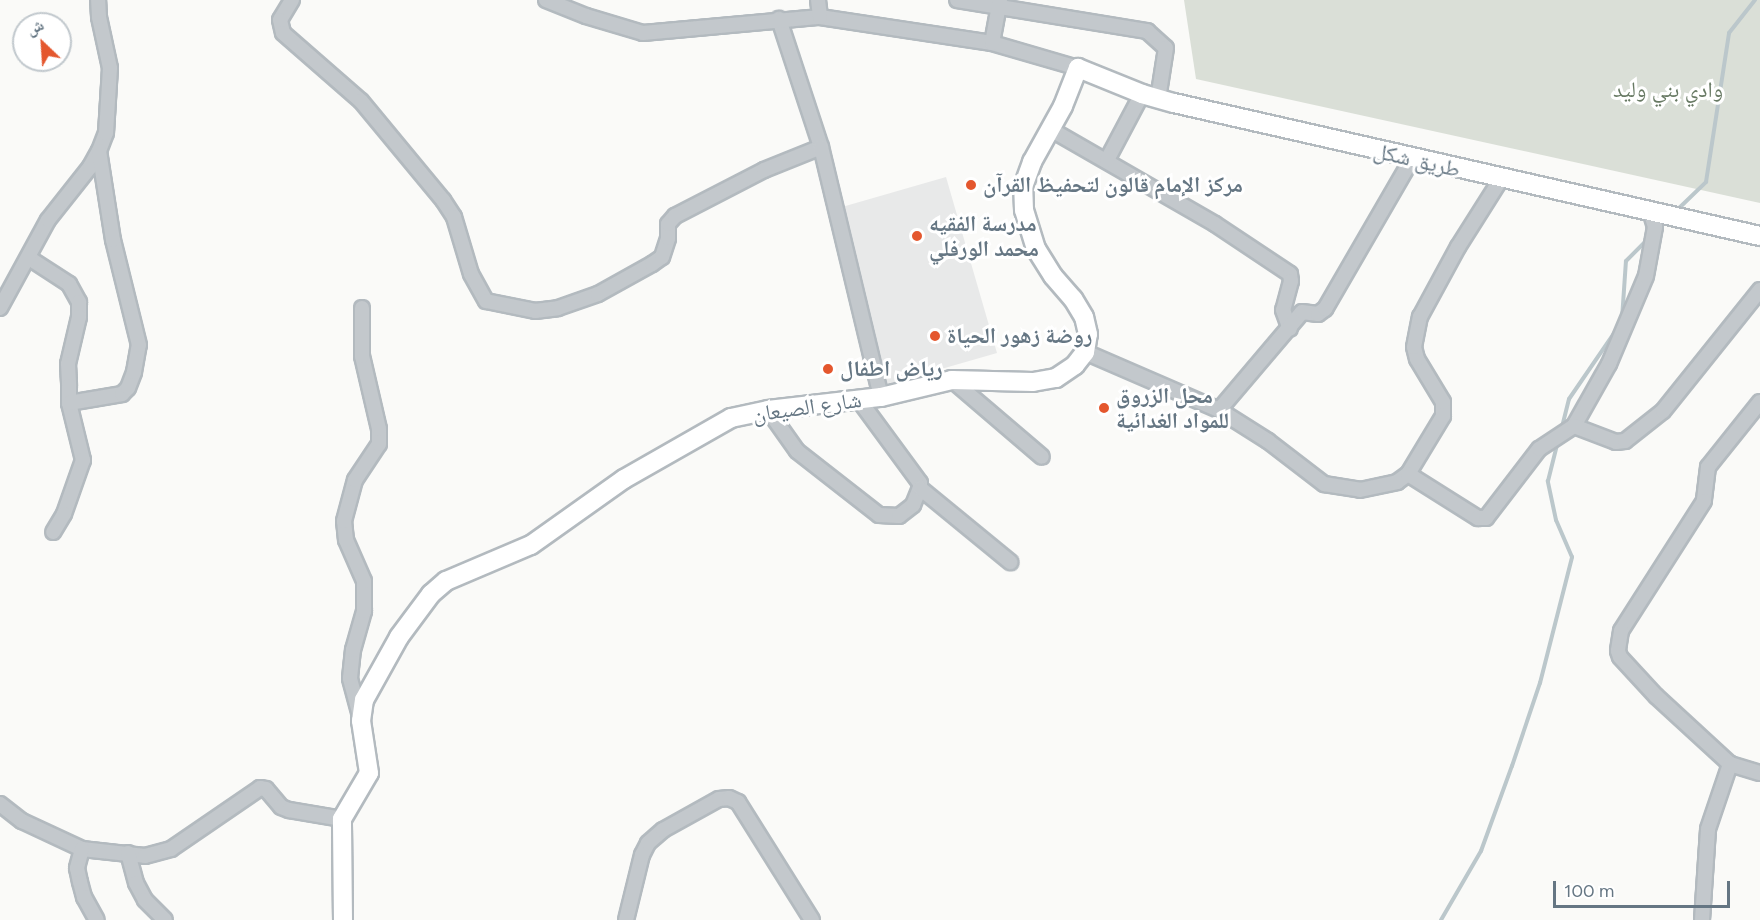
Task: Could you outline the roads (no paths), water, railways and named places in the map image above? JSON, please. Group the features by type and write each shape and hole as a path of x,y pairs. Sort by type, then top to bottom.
{"main road":[{"name":"طريق شكل","path":"1078,68 1150,96 1412,159 1760,236"},
{"path":"1078,68 1063,106 1032,162 1023,187 1024,210 1036,249 1083,317 1088,334 1085,352"},
{"name":"شارع الصيعان","path":"342,819 369,773 361,721 364,700 399,637 431,594 446,581 531,545 624,479 731,418 768,410 881,397 952,380 1033,382 1056,378 1075,365 1085,352"},
{"path":"342,819 343,920"}],"street":[{"path":"0,308 48,220 99,152 107,124 110,68 99,17 98,0"},
{"path":"292,0 280,20 284,33 362,101 444,200 454,217 471,274 480,293 486,301 493,304 535,311 558,308 598,294 662,257 668,238 668,224 675,216 764,170 822,147"},
{"path":"546,0 586,16 643,33 820,17 992,43 1078,68"},
{"path":"818,0 820,17"},
{"path":"957,0 999,3 1147,31 1166,48 1150,96 1107,160"},
{"path":"992,43 999,3"},
{"path":"779,20 822,147 881,397"},
{"path":"1050,129 1215,224 1290,274 1291,281 1283,310 1290,329"},
{"path":"69,403 122,394 128,388 134,372 139,345 113,240 99,152"},
{"path":"1219,410 1290,329 1302,312 1318,314 1325,309 1412,159"},
{"path":"1085,352 1219,410 1268,441 1324,484 1360,490 1378,488 1397,482 1408,474 1443,416 1443,402 1437,388 1416,359 1414,346 1420,317 1458,247 1501,179"},
{"path":"1408,474 1478,518 1486,518 1539,449 1575,426 1609,364 1646,276 1654,227 1650,211"},
{"path":"29,258 69,284 79,302 79,317 68,364 69,403 83,460 64,514 53,532"},
{"path":"1575,426 1616,442 1625,441 1634,435 1669,404 1760,290"},
{"path":"361,721 350,678 353,650 364,611 364,581 346,540 344,521 355,480 380,444 379,429 362,356 362,308"},
{"path":"952,380 1042,457"},
{"path":"859,400 913,471 920,488 1010,561"},
{"path":"1760,402 1708,467 1704,501 1621,631 1618,641 1620,657 1656,696 1730,764 1760,772"},
{"path":"768,410 797,451 879,515 889,518 906,512 920,488"},
{"path":"1702,920 1708,829 1730,764"},
{"path":"0,804 22,821 81,849 128,854 158,855 171,849 260,788 266,789 281,807 342,819"},
{"path":"626,920 642,855 648,843 663,830 719,799 729,798 738,802 812,920"},
{"path":"81,849 77,868 80,882 84,897 97,920"},
{"path":"128,854 136,883 145,900 165,920"}],"waterway":[{"path":"1676,211 1706,182 1729,33 1755,0"},
{"path":"1622,319 1626,261 1647,240"},
{"path":"1561,431 1569,399 1619,326"},
{"path":"1441,920 1481,851 1512,766 1540,683 1572,557 1556,520 1548,481 1558,441"}],"place":[{"name":"مركز الإمام قالون لتحفيظ القرآن","path":"971,185"},
{"name":"مدرسة الفقيه محمد الورفلي","path":"917,236"},
{"name":"روضة زهور الحياة","path":"935,336"},
{"name":"رياض اطفال","path":"828,369"},
{"name":"محل الزروق للمواد الغدائية","path":"1104,408"}],"park label":[{"name":"وادي بني وليد","path":"1668,90"}]}
